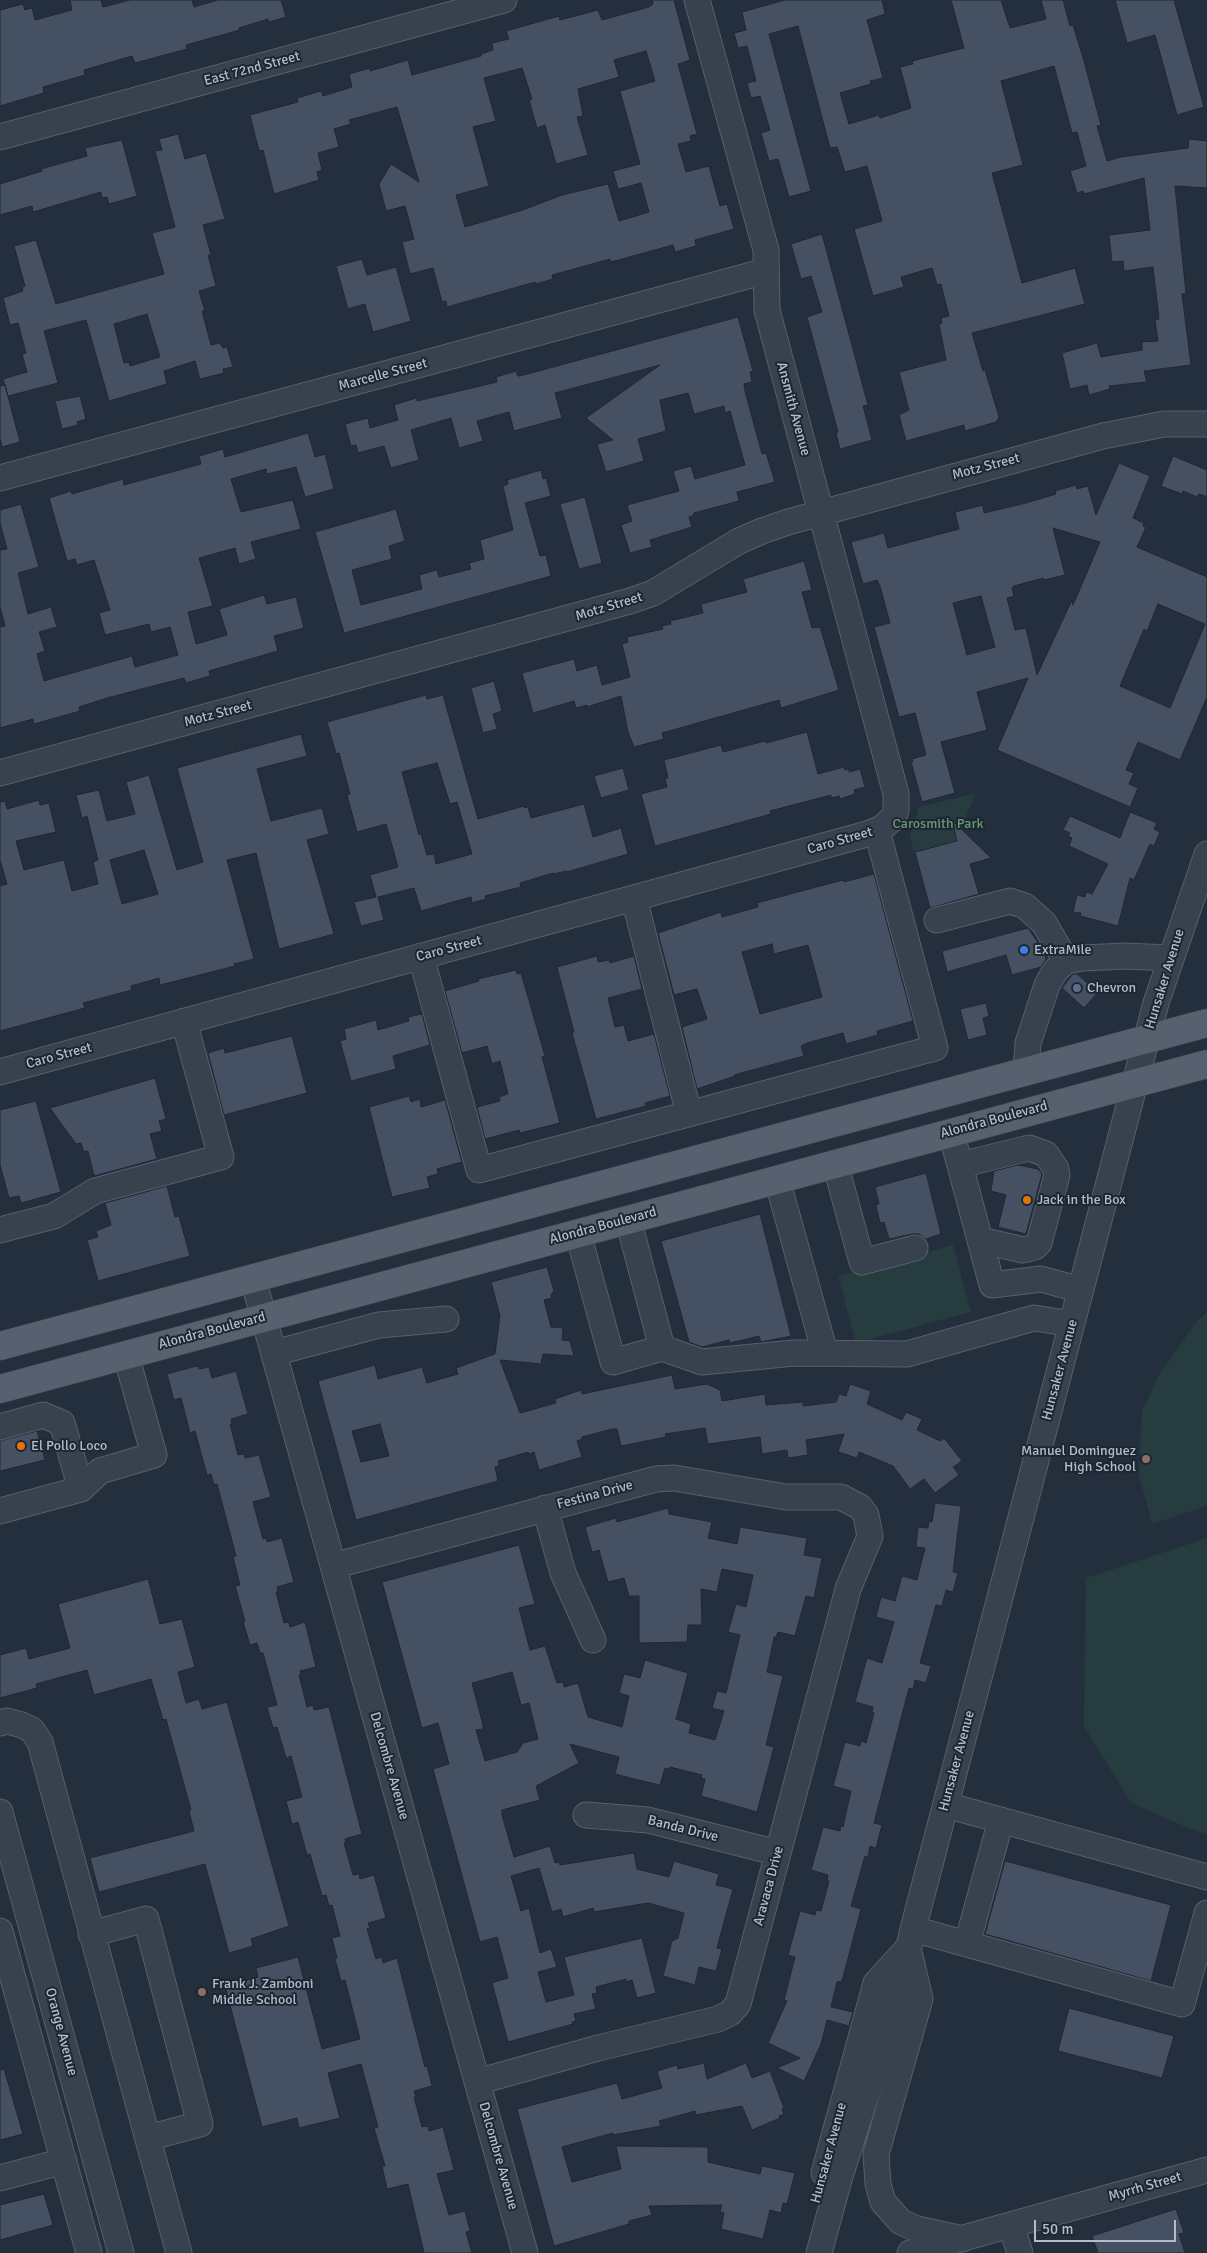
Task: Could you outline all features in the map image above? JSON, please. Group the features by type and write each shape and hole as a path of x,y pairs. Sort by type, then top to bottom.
{"main road":[{"path":"0,1346 1207,1023"},
{"name":"Alondra Boulevard","path":"0,1389 777,1178 1207,1064"},
{"path":"767,1141 777,1178"}],"street":[{"name":"East 72nd Street","path":"0,137 504,0"},
{"name":"Ansmith Avenue","path":"689,1114 935,1048 885,824 896,810 896,794 767,310 766,250 698,0"},
{"name":"Marcelle Street","path":"0,478 766,271"},
{"name":"Motz Street","path":"0,773 630,602 653,593 751,536 821,513 1102,436 1164,424 1207,424"},
{"name":"Caro Street","path":"0,1072 634,898 885,824"},
{"name":"Hunsaker Avenue","path":"819,2253 840,2176 898,1997 911,1938 1146,1040 1170,958 1197,911 1207,854"},
{"path":"422,956 479,1170 689,1114 634,898"},
{"path":"937,920 1010,901 1026,906 1044,923 1066,961"},
{"path":"1026,1071 1028,1044 1048,985 1055,971 1066,961 1083,958 1125,956 1170,958"},
{"path":"0,1230 54,1216 95,1190 221,1157 184,1021"},
{"path":"951,1132 992,1285 1041,1279 1080,1290"},
{"path":"960,1165 1029,1148 1046,1154 1051,1158 1056,1169 1057,1175 1039,1243 1035,1247 1023,1250 980,1240"},
{"path":"835,1163 862,1262 915,1248"},
{"path":"777,1178 825,1353"},
{"path":"628,1219 662,1348"},
{"path":"578,1233 613,1362 662,1348 702,1362 794,1353 907,1354 1034,1318 1072,1324"},
{"name":"Delcombre Avenue","path":"253,1279 525,2253"},
{"path":"274,1353 379,1325 446,1320"},
{"path":"0,1511 81,1489 100,1471 154,1455 126,1355"},
{"path":"0,1427 43,1415 62,1423 81,1489"},
{"name":"Festina Drive","path":"333,1566 638,1483 674,1478 786,1498 841,1497 860,1507"},
{"name":"Aravaca Drive","path":"477,2082 598,2048 718,2019 730,2014 738,2004 848,1589 870,1536 866,1515 860,1507"},
{"path":"545,1508 563,1573 594,1640"},
{"path":"0,1723 7,1721 22,1724 32,1730 40,1742 179,2253"},
{"path":"946,1805 1207,1877"},
{"name":"Orange Avenue","path":"0,1812 121,2253"},
{"name":"Banda Drive","path":"586,1815 648,1820 778,1853"},
{"path":"967,1944 1001,1820"},
{"path":"911,1938 967,1944 1182,2004 1207,1913"},
{"path":"91,1934 146,1919 200,2124 148,2138"},
{"path":"0,1931 10,2004 64,2161 89,2253"},
{"name":"Hunsaker Avenue","path":"911,1938 920,1999 876,2154 878,2184 883,2202 901,2222 917,2229 963,2239"},
{"name":"Hunsaker Avenue","path":"802,2253 876,1983 911,1938"},
{"path":"0,2178 64,2161"},
{"name":"Myrrh Street","path":"910,2253 1207,2170"},
{"path":"1011,2225 1020,2253"}],"green space":[{"name":"Carosmith Park","path":"976,793 955,842 914,853 910,835 917,816 918,807"},
{"path":"953,1245 971,1312 856,1343 838,1276"},
{"path":"1207,1312 1207,1506 1152,1524 1139,1475 1142,1411 1159,1375 1196,1322"},
{"path":"1207,1538 1207,1834 1131,1803 1084,1726 1086,1578"}],"building":[{"path":"70,0 101,0 103,7 130,0 192,0 194,7 218,0 281,0 286,17 269,22 268,19 239,28 240,30 186,45 187,49 135,63 132,56 84,70 85,75 43,87 44,93 0,106 0,10 23,4 25,10 32,8 35,20 72,10"},
{"path":"652,0 674,0 690,60 678,64 697,134 690,136 691,141 678,144 686,172 709,166 720,206 727,204 734,229 695,240 696,246 675,252 673,245 611,262 610,259 552,275 553,279 536,284 535,282 447,307 446,301 442,302 433,268 410,274 402,242 414,239 405,206 386,211 379,184 391,164 419,182 397,107 349,120 351,124 334,129 339,147 318,153 322,170 317,172 319,180 274,194 263,150 259,151 250,115 298,102 297,98 321,91 323,96 352,87 349,74 370,68 370,71 408,60 412,75 481,56 481,54 493,50 492,43 509,39 506,31 559,16 560,20 598,10 602,20 649,7 653,4","holes":["646,51 655,81 620,91 640,164 613,171 618,189 641,183 649,212 619,221 608,184 562,195 523,210 465,227 456,195 489,186 473,127 496,121 484,78 522,68 532,99 529,100 537,128 545,125 556,164 588,155 577,117 583,116 578,89 619,77 614,60"]},
{"path":"785,0 882,0 885,14 867,20 883,78 870,81 871,84 840,93 849,124 879,115 880,118 911,108 900,67 913,64 912,61 964,48 951,0 1001,0 1010,28 1046,19 1041,0 1063,0 1070,26 1073,25 1084,61 1101,125 1097,126 1107,161 1121,157 1188,148 1189,139 1207,141 1207,188 1175,186 1186,293 1182,294 1191,365 1144,371 1147,382 1109,386 1110,389 1089,395 1087,385 1070,389 1062,353 1097,343 1101,357 1142,350 1142,342 1158,341 1155,320 1159,319 1153,267 1124,271 1123,261 1112,262 1109,235 1150,230 1144,178 1084,194 1083,191 1077,193 1070,171 1086,166 1077,132 1072,133 1054,66 1001,81 1023,165 992,173 1022,283 1075,268 1085,304 972,333 999,417 996,422 965,431 964,425 906,441 899,415 909,410 899,372 946,360 939,324 942,323 941,318 949,316 941,284 937,285 932,268 901,277 904,287 873,296 854,229 882,221 867,166 845,172 837,147 830,148 798,26 769,34 811,191 789,197 778,159 769,161 761,133 770,130 760,96 751,98 747,83 756,81 747,46 738,48 734,33 746,30 742,12"},
{"path":"1115,0 1174,0 1204,107 1177,115 1155,35 1127,43"},
{"path":"178,134 185,159 206,153 225,219 203,225 211,255 208,255 216,286 199,291 205,311 202,311 211,345 220,343 223,348 227,347 233,367 223,369 224,373 200,379 195,361 164,371 167,384 109,401 86,320 44,331 58,383 8,396 3,379 27,372 22,354 26,353 18,323 10,325 3,298 23,291 22,287 25,286 14,246 36,240 56,304 164,274 152,233 175,227 155,151 162,150 159,139","holes":["147,314 160,357 130,366 129,362 124,363 114,324"]},
{"path":"122,140 137,196 109,204 107,197 102,198 101,192 33,212 32,206 0,215 0,184 42,171 41,169 87,156 85,148"},
{"path":"822,234 868,405 863,406 872,440 840,449 836,433 838,432 807,317 822,312 811,276 801,279 791,244"},
{"path":"362,259 367,275 396,267 411,321 373,332 365,304 348,309 336,266"},
{"path":"738,317 753,371 750,372 752,382 744,384 745,391 762,454 766,453 775,482 737,492 739,501 694,513 694,515 689,517 692,527 650,540 652,547 630,553 621,525 632,521 627,505 679,491 673,471 691,466 695,479 745,465 730,411 725,413 724,406 694,414 688,393 660,400 666,431 638,439 644,461 606,472 597,444 613,440 586,418 660,365 555,393 562,418 514,431 509,412 477,421 483,441 459,448 451,418 411,430 419,460 391,468 384,446 358,453 356,445 351,446 345,424 368,418 370,428 398,420 394,405 416,398 417,401 497,382 496,377 516,371 518,376 520,376"},
{"path":"5,385 20,442 2,447 0,438 0,386"},
{"path":"80,396 86,419 77,422 78,425 62,429 55,401"},
{"path":"308,433 315,457 325,454 334,489 305,497 296,467 267,474 266,469 231,479 241,512 293,500 301,529 251,542 256,559 239,564 235,548 199,558 213,606 188,612 196,644 227,635 219,609 264,595 267,604 296,597 304,628 274,636 278,651 209,671 210,676 186,683 184,678 107,698 79,707 80,711 34,724 33,719 0,728 0,627 5,626 0,607 0,550 7,549 0,523 0,510 21,504 39,567 18,573 28,614 51,607 57,627 39,632 45,651 37,654 44,681 132,656 135,667 178,655 170,627 151,632 149,624 105,635 99,613 110,610 94,560 77,565 75,559 67,561 49,498 71,491 72,494 123,479 124,485 201,464 199,456 223,449 225,457"},
{"path":"1173,456 1207,470 1207,497 1199,494 1197,497 1183,491 1182,494 1161,486"},
{"path":"1119,463 1150,476 1133,518 1144,523 1143,526 1146,527 1137,547 1207,577 1207,697 1180,760 1138,742 1126,770 1134,773 1129,784 1138,788 1130,807 997,750 1028,678 977,692 987,730 941,742 955,793 922,802 911,762 913,762 912,759 926,755 915,713 899,717 874,627 890,623 880,586 877,580 863,584 851,542 884,533 888,548 959,529 955,512 983,505 984,513 1056,494 1055,491 1076,485 1077,489 1088,486 1096,515","holes":["1053,528 1100,542 1073,605 1072,600 1037,675 1026,628 1015,630 1007,598 1014,596 1012,588 1014,586 1043,578 1044,580 1065,575","981,596 995,647 967,655 953,603","1158,604 1205,624 1170,708 1120,686 1144,629 1147,631"]},
{"path":"541,470 543,479 546,478 551,496 525,503 540,556 546,555 551,576 344,633 315,532 396,509 405,541 389,546 392,559 352,570 361,605 422,589 419,575 437,570 439,577 471,569 469,563 484,559 480,540 513,530 503,486 508,484 507,480"},
{"path":"585,497 602,563 579,569 560,504"},
{"path":"804,561 812,590 802,592 812,628 820,627 839,690 781,708 779,700 662,733 664,739 634,747 628,732 621,696 587,707 587,705 576,708 574,701 533,713 522,673 574,659 577,671 597,665 602,685 630,677 622,644 628,642 627,637 663,629 662,626 671,624 670,621 703,613 701,604 747,592 743,579"},
{"path":"494,681 502,711 493,714 497,729 483,733 471,688"},
{"path":"426,695 427,699 443,695 478,819 524,806 525,808 528,807 531,818 584,804 593,837 621,828 628,854 567,872 553,873 520,883 521,887 485,896 486,899 472,903 471,897 421,911 414,888 378,897 384,920 361,926 354,902 376,897 370,875 398,867 386,824 357,832 347,795 350,794 339,753 336,754 327,722","holes":["437,763 450,804 457,802 472,854 436,864 434,854 427,855 421,834 419,835 402,772"]},
{"path":"807,732 818,774 844,767 845,770 849,769 849,772 860,769 865,787 854,790 855,794 840,799 839,796 831,798 831,795 770,811 771,814 655,846 641,794 667,787 665,779 668,778 664,760 721,745 723,752"},
{"path":"301,734 307,756 257,769 271,821 322,808 329,834 307,840 334,934 279,949 256,853 227,860 254,959 234,964 235,966 160,985 159,978 131,986 132,990 83,1003 85,1008 0,1031 0,886 7,884 0,860 0,802 5,801 7,809 39,800 40,805 49,803 56,832 16,841 24,870 64,860 72,891 98,884 93,862 98,860 87,816 82,818 76,795 99,790 107,821 135,814 126,782 149,775 177,870 203,862 177,768","holes":["144,850 158,894 122,904 110,860"]},
{"path":"623,768 629,790 601,798 594,776"},
{"path":"1130,812 1157,823 1154,829 1160,832 1154,846 1150,844 1134,880 1130,878 1118,926 1080,916 1081,913 1073,912 1077,895 1085,897 1086,892 1092,894 1108,864 1069,846 1072,838 1068,836 1070,833 1063,830 1070,816 1120,838"},
{"path":"952,820 991,858 970,864 979,894 930,908 915,852 957,841"},
{"path":"874,874 913,1021 877,1031 878,1035 846,1044 843,1033 807,1043 801,1046 804,1056 734,1075 697,1089 682,1027 707,1019 697,989 674,995 658,933 721,912 722,917 758,907 757,903 843,880 844,882","holes":["772,944 774,954 808,945 822,997 760,1014 742,952"]},
{"path":"1028,928 1044,952 1046,959 1041,967 1012,975 1006,955 947,972 942,951"},
{"path":"597,956 598,962 609,960 610,963 634,956 642,989 608,998 615,1027 624,1025 628,1041 654,1034 670,1096 645,1103 646,1106 596,1119 572,1033 574,1032 557,967"},
{"path":"516,970 517,974 521,973 545,1056 542,1057 560,1123 520,1133 519,1130 485,1139 477,1107 500,1101 499,1097 508,1094 500,1061 492,1064 487,1046 462,1053 445,991 479,981 478,979"},
{"name":"Chevron","path":"1073,974 1077,974 1098,992 1084,1008 1062,988"},
{"path":"986,1003 989,1016 983,1018 987,1035 968,1040 960,1009"},
{"path":"422,1014 430,1045 393,1056 396,1069 351,1081 340,1041 346,1039 344,1029 376,1020 378,1030 409,1021 408,1017"},
{"path":"292,1036 307,1093 224,1115 208,1053 224,1048 225,1053"},
{"path":"155,1078 166,1119 159,1121 162,1131 150,1134 157,1159 94,1176 88,1151 84,1152 81,1143 76,1144 50,1108"},
{"path":"409,1096 411,1102 420,1099 421,1107 445,1100 462,1162 437,1169 438,1174 427,1177 430,1188 392,1197 369,1107"},
{"path":"36,1101 61,1192 21,1203 19,1196 9,1198 0,1165 0,1110"},
{"name":"Jack in the Box","path":"1018,1165 1038,1169 1042,1174 1026,1234 998,1227 1006,1195 991,1191 994,1171"},
{"path":"926,1173 941,1234 926,1239 919,1234 912,1234 889,1239 884,1222 880,1223 876,1205 879,1204 875,1187"},
{"path":"167,1186 175,1217 179,1216 190,1256 98,1281 87,1240 98,1237 96,1231 111,1225 105,1203"},
{"path":"760,1214 791,1336 761,1342 759,1336 730,1343 729,1340 702,1347 689,1342 661,1241"},
{"path":"547,1267 554,1291 551,1295 552,1298 544,1300 551,1327 563,1328 562,1340 570,1341 574,1356 543,1354 541,1364 500,1360 520,1413 556,1403 555,1399 581,1390 582,1394 672,1375 675,1389 707,1384 720,1390 722,1401 765,1394 766,1405 803,1402 803,1406 836,1402 839,1394 846,1396 850,1384 871,1391 867,1404 902,1420 906,1412 922,1419 917,1430 940,1441 944,1438 962,1461 953,1467 959,1475 935,1493 924,1479 910,1489 893,1466 859,1452 857,1458 838,1452 844,1434 806,1440 808,1455 788,1458 787,1450 762,1454 760,1437 708,1444 705,1428 665,1434 666,1437 621,1446 617,1429 612,1429 582,1437 582,1439 577,1441 582,1457 539,1470 534,1452 529,1454 528,1452 498,1461 499,1466 495,1467 498,1481 356,1520 318,1381 375,1365 378,1379 422,1367 427,1383 458,1374 456,1368 495,1354 500,1316 491,1282","holes":["380,1424 389,1456 361,1462 352,1431"]},
{"path":"197,1366 199,1369 209,1367 212,1378 236,1371 248,1414 231,1419 232,1424 230,1424 238,1455 244,1454 245,1458 259,1455 271,1497 253,1502 263,1539 266,1538 267,1542 282,1538 294,1582 277,1587 278,1592 276,1592 284,1623 289,1622 290,1627 305,1622 316,1667 300,1671 301,1675 299,1675 307,1707 313,1705 314,1710 329,1707 362,1834 345,1839 346,1843 344,1843 353,1875 359,1874 360,1879 374,1875 386,1918 368,1923 370,1928 367,1929 376,1959 382,1957 383,1963 397,1958 425,2067 427,2066 432,2086 414,2091 416,2097 414,2097 422,2127 428,2126 429,2131 443,2127 454,2170 437,2174 449,2215 465,2211 470,2231 466,2232 472,2253 424,2253 408,2184 387,2189 382,2166 385,2166 374,2128 378,2127 361,2064 328,2073 340,2118 299,2128 297,2118 262,2127 225,1986 258,1977 256,1968 298,1957 322,2049 360,2039 345,1980 341,1981 335,1959 337,1958 332,1938 340,1936 332,1905 329,1906 326,1895 322,1896 310,1854 307,1855 298,1822 292,1824 286,1801 302,1797 291,1756 286,1758 277,1727 273,1728 267,1707 277,1705 263,1653 260,1653 257,1643 250,1645 243,1622 245,1621 235,1586 240,1585 233,1557 236,1556 217,1484 214,1485 211,1474 207,1475 195,1431 190,1433 181,1398 174,1400 167,1374"},
{"name":"El Pollo Loco","path":"37,1431 45,1460 0,1471 0,1441"},
{"path":"935,1503 961,1506 953,1572 958,1573 953,1592 946,1590 942,1606 936,1605 920,1663 931,1666 926,1683 915,1680 913,1689 909,1688 874,1823 882,1825 876,1848 870,1846 868,1857 865,1856 851,1906 861,1909 842,1981 837,1982 831,2007 853,2012 849,2026 827,2020 821,2044 804,2081 777,2068 800,2058 768,2043 787,2001 784,2000 795,1957 788,1955 800,1911 815,1915 816,1910 821,1911 829,1881 827,1881 828,1875 811,1870 823,1827 840,1831 841,1826 843,1827 851,1791 833,1786 845,1742 860,1746 861,1741 866,1743 874,1713 872,1712 873,1707 855,1702 867,1658 882,1663 894,1622 876,1617 881,1597 895,1601 902,1576 917,1580 925,1548 916,1547 918,1527 928,1528 929,1521 932,1522"},
{"path":"668,1508 669,1514 712,1522 708,1538 737,1544 740,1527 807,1538 804,1555 822,1558 814,1598 806,1596 795,1636 778,1632 776,1637 774,1637 767,1672 783,1676 766,1745 774,1747 757,1812 701,1796 705,1779 701,1778 702,1775 670,1767 669,1769 665,1768 660,1785 634,1779 615,1774 619,1757 570,1744 579,1763 536,1786 540,1800 502,1810 514,1857 550,1846 555,1863 559,1862 560,1865 634,1853 637,1869 669,1877 674,1861 719,1874 716,1885 733,1889 717,1948 722,1949 716,1971 699,1967 695,1985 663,1976 672,1941 678,1938 684,1913 648,1903 594,1912 593,1908 563,1917 561,1909 552,1912 539,1868 511,1876 521,1911 529,1908 540,1953 551,1949 557,1967 538,1972 546,2002 574,1995 564,1957 642,1938 656,1993 637,1998 632,1980 626,1982 626,1979 596,1987 597,1993 592,1994 596,2009 574,2014 576,2021 572,2022 573,2024 508,2042 492,1983 508,1978 497,1937 480,1942 433,1769 449,1764 438,1723 422,1728 382,1582 519,1545 535,1604 519,1608 530,1650 545,1646 557,1683 563,1682 564,1687 578,1683 588,1717 622,1727 629,1696 619,1693 624,1674 640,1678 645,1660 688,1673 676,1719 691,1724 689,1733 715,1740 724,1711 712,1708 717,1691 726,1693 740,1635 728,1632 736,1604 746,1607 753,1575 722,1569 717,1592 701,1589 702,1625 688,1625 687,1642 639,1643 639,1596 629,1596 624,1578 608,1582 599,1550 592,1552 585,1527 616,1518 617,1522","holes":["512,1672 521,1705 529,1703 538,1739 523,1743 517,1752 485,1761 476,1730 483,1729 483,1725 472,1683"]},
{"path":"148,1579 160,1624 182,1619 195,1667 178,1672 186,1703 199,1699 202,1709 227,1702 289,1926 251,1939 253,1946 229,1953 205,1864 99,1892 90,1858 194,1831 189,1811 191,1810 166,1719 163,1720 151,1679 94,1695 87,1670 36,1684 37,1688 0,1698 0,1655 26,1648 29,1659 70,1648 58,1604"},
{"path":"1005,1861 1171,1905 1151,1981 985,1934"},
{"path":"1069,2008 1174,2036 1162,2078 1058,2051"},
{"path":"704,2063 707,2079 746,2063 752,2078 770,2071 784,2108 782,2109 784,2114 779,2116 780,2118 752,2130 742,2106 696,2115 695,2111 659,2121 661,2126 613,2135 613,2133 562,2147 572,2182 621,2169 616,2146 708,2147 708,2162 760,2174 762,2166 795,2173 787,2204 783,2203 781,2213 770,2210 763,2239 721,2229 724,2213 720,2212 722,2205 649,2206 652,2215 629,2221 629,2224 554,2246 517,2109 617,2083 622,2099 662,2088 657,2071 677,2065 678,2069"},
{"path":"4,2069 23,2134 0,2140 0,2070"},
{"path":"44,2194 53,2225 0,2240 0,2205"},
{"path":"1176,2209 1184,2233 1179,2234 1185,2253 1098,2253 1092,2236"}],"place":[{"name":"ExtraMile","path":"1024,950"},
{"name":"Chevron","path":"1077,988"},
{"name":"Jack in the Box","path":"1027,1200"},
{"name":"El Pollo Loco","path":"21,1446"},
{"name":"Manuel Dominguez High School","path":"1146,1459"},
{"name":"Frank J. Zamboni Middle School","path":"202,1992"}]}
